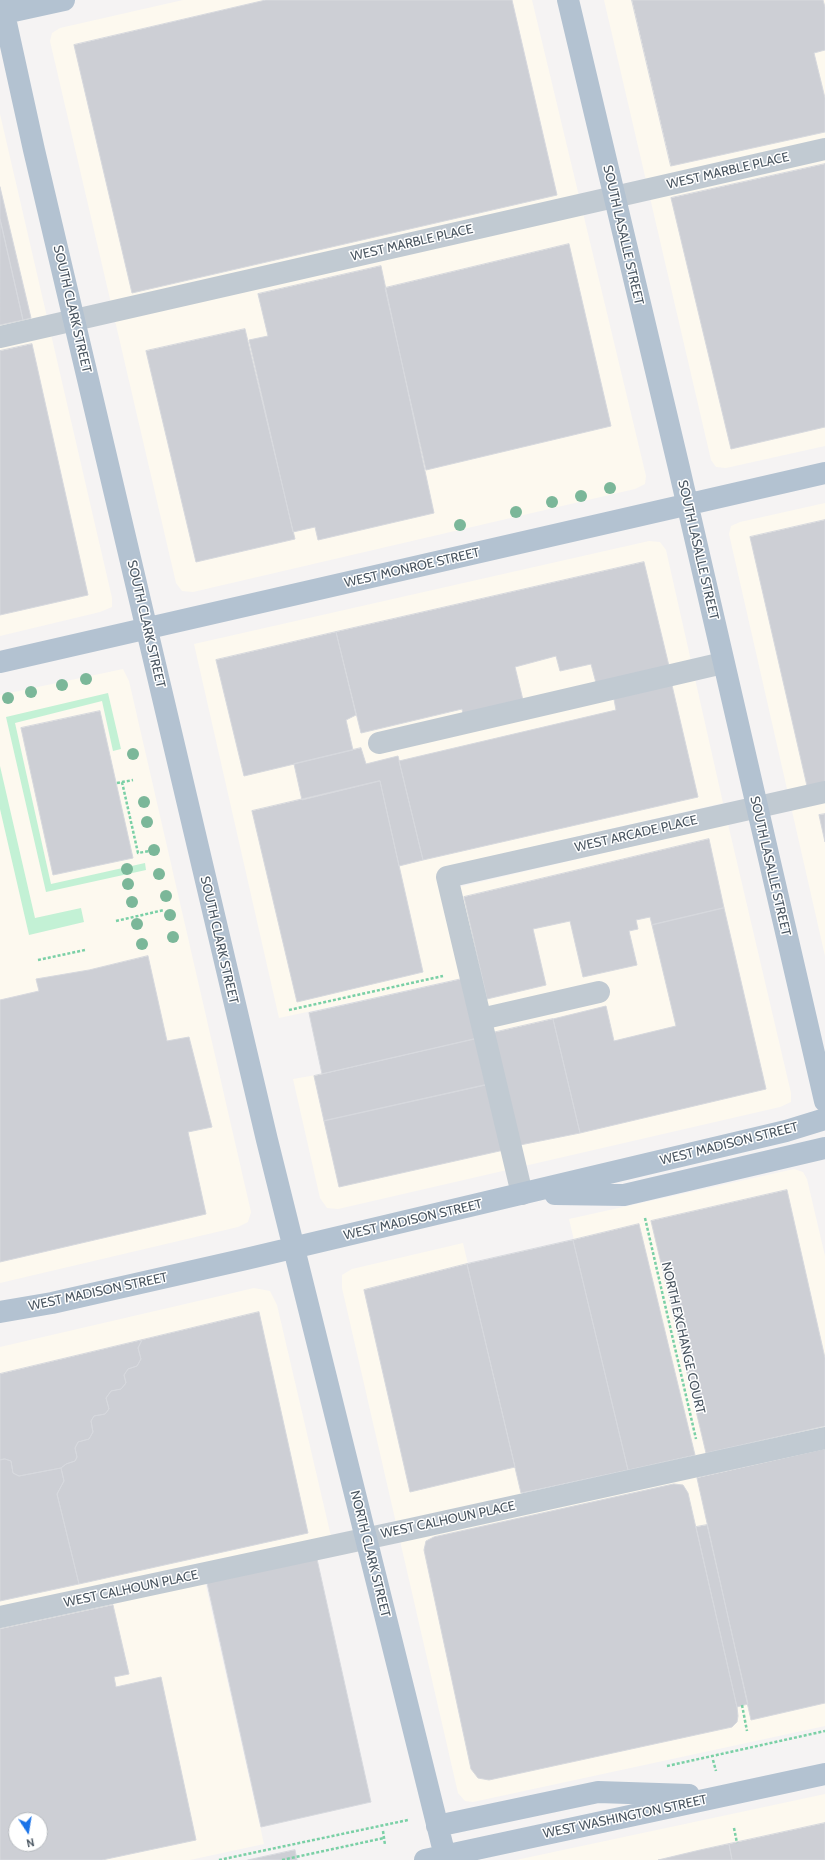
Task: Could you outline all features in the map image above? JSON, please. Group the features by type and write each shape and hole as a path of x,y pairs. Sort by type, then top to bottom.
{"main road":[{"path":"2,9 64,0"},
{"name":"SOUTH LASALLE STREET","path":"568,0 724,663 825,1101"},
{"name":"SOUTH CLARK STREET","path":"2,9 191,820 293,1248"},
{"name":"WEST MONROE STREET","path":"0,662 825,474"},
{"name":"WEST MADISON STREET","path":"0,1312 52,1303 293,1248 778,1133 825,1119"},
{"path":"522,1194 624,1195 825,1148"},
{"name":"NORTH CLARK STREET","path":"293,1248 437,1826 438,1859"},
{"name":"WEST WASHINGTON STREET","path":"438,1859 825,1774"},
{"path":"437,1826 598,1792 722,1796"}],"street":[{"name":"WEST MARBLE PLACE","path":"0,337 825,149"},
{"path":"378,743 724,663"},
{"name":"WEST ARCADE PLACE","path":"469,970 447,877 825,792"},
{"path":"469,970 522,1194"},
{"path":"480,1019 599,992"},
{"name":"WEST CALHOUN PLACE","path":"0,1617 825,1438"}],"path":[{"path":"117,783 133,780"},
{"path":"122,782 138,853 150,851"},
{"path":"116,921 164,910"},
{"path":"38,960 85,950"},
{"path":"289,1010 469,970"},
{"name":"NORTH EXCHANGE COURT","path":"644,1217 702,1464"},
{"path":"742,1705 747,1731"},
{"path":"713,1760 717,1773"},
{"path":"734,1828 738,1843"},
{"path":"382,1831 385,1845"},
{"path":"282,1860 384,1838"}],"shaded area":[{"path":"183,0 532,0 646,476 645,484 635,489 193,592 182,591 176,583 50,41 52,33 60,28"},
{"path":"604,0 825,0 825,446 726,468 716,467 711,460"},
{"path":"0,114 112,598 112,607 100,612 0,636"},
{"path":"825,503 825,956 729,534 731,526 740,522"},
{"path":"649,541 660,542 666,550 723,803 445,867 450,889 728,824 791,1093 791,1102 780,1107 338,1209 327,1208 320,1198 293,1079 322,1074 475,1039 461,979 279,1018 194,644"},
{"path":"123,669 129,681 251,1212 248,1222 238,1227 0,1283 0,695"},
{"path":"794,1169 803,1172 807,1179 825,1256 825,1726 473,1802 465,1801 458,1793 342,1288 342,1275 352,1269 463,1243 524,1504 630,1480 569,1219"},
{"path":"254,1288 270,1291 277,1305 333,1545 203,1573 264,1844 190,1860 0,1860 0,1347"},
{"path":"825,1794 825,1860 516,1860 727,1815"}],"green space":[{"path":"108,693 121,749 113,751 102,701 15,723 51,884 145,863 146,870 46,892 6,717"},
{"path":"0,766 35,918 81,908 84,922 29,935 0,809"}],"building":[{"path":"266,0 512,0 557,195 132,293 74,45"},
{"path":"632,0 823,0 825,7 825,50 814,53 825,98 825,132 671,166"},
{"path":"825,164 825,427 731,449 671,198"},
{"path":"0,187 31,318 23,320 0,219"},
{"path":"0,219 23,320 0,325"},
{"path":"569,244 611,426 426,470 385,288"},
{"path":"381,266 434,513 318,540 315,527 293,532 249,340 268,336 258,294"},
{"path":"245,329 295,539 196,562 146,351"},
{"path":"32,344 88,595 0,615 0,351"},
{"path":"825,520 825,782 807,786 750,537"},
{"path":"644,562 669,666 596,683 591,664 560,671 556,656 515,667 523,700 463,714 462,709 361,733 336,632"},
{"path":"336,632 356,715 346,720 353,750 244,776 216,660"},
{"path":"671,681 698,797 423,860 399,761 616,710 613,694"},
{"path":"100,711 133,858 53,875 21,728"},
{"path":"361,748 366,764 398,756 423,860 399,866 380,781 302,800 294,764"},
{"path":"380,781 423,972 297,1002 252,811"},
{"path":"825,814 825,842 819,815"},
{"path":"709,839 724,908 652,925 650,917 636,920 638,929 629,931 637,965 583,977 570,921 533,929 546,985 487,999 464,897"},
{"path":"724,908 766,1089 580,1133 553,1019 606,1006 614,1041 676,1026 652,925"},
{"path":"148,956 167,1041 189,1037 212,1127 188,1132 206,1214 0,1262 0,1000 39,991 36,979 89,970"},
{"path":"462,979 475,1039 322,1074 309,1013"},
{"path":"553,1019 580,1133 520,1145 492,1033"},
{"path":"475,1039 486,1085 324,1121 314,1076"},
{"path":"490,1084 504,1150 339,1187 324,1121"},
{"path":"787,1190 825,1358 825,1426 706,1453 651,1221"},
{"path":"639,1224 695,1455 628,1470 573,1240"},
{"path":"573,1240 628,1470 521,1493 467,1264"},
{"path":"467,1264 515,1467 410,1492 364,1290"},
{"path":"259,1312 308,1533 79,1584 57,1494 64,1481 61,1468 66,1464 75,1461 77,1457 75,1448 78,1442 89,1439 93,1432 91,1421 94,1416 105,1414 109,1409 106,1398 111,1391 121,1389 126,1383 124,1375 128,1369 137,1366 141,1359 138,1348 142,1340"},
{"path":"142,1340 138,1348 141,1359 137,1366 128,1369 124,1375 126,1383 121,1389 111,1391 106,1398 109,1409 105,1414 94,1416 91,1421 93,1432 89,1439 78,1442 75,1448 77,1457 75,1461 66,1464 61,1468 19,1476 13,1473 11,1461 5,1459 0,1460 0,1374"},
{"path":"825,1449 825,1703 751,1720 697,1478"},
{"path":"5,1459 11,1461 13,1473 19,1476 61,1468 64,1481 57,1494 79,1584 0,1601 0,1460"},
{"path":"674,1484 683,1485 688,1493 737,1707 737,1722 732,1727 489,1780 478,1778 471,1769 424,1550 426,1541 434,1537"},
{"path":"707,1525 748,1704 737,1707 696,1527"},
{"path":"317,1559 371,1802 261,1827 207,1583"},
{"path":"113,1605 129,1674 114,1677 116,1687 161,1677 196,1840 102,1860 0,1860 0,1629"},
{"path":"825,1823 825,1860 732,1860 729,1844"},
{"path":"729,1844 732,1860 658,1860 700,1850"},
{"path":"295,1850 297,1860 248,1860"}]}
